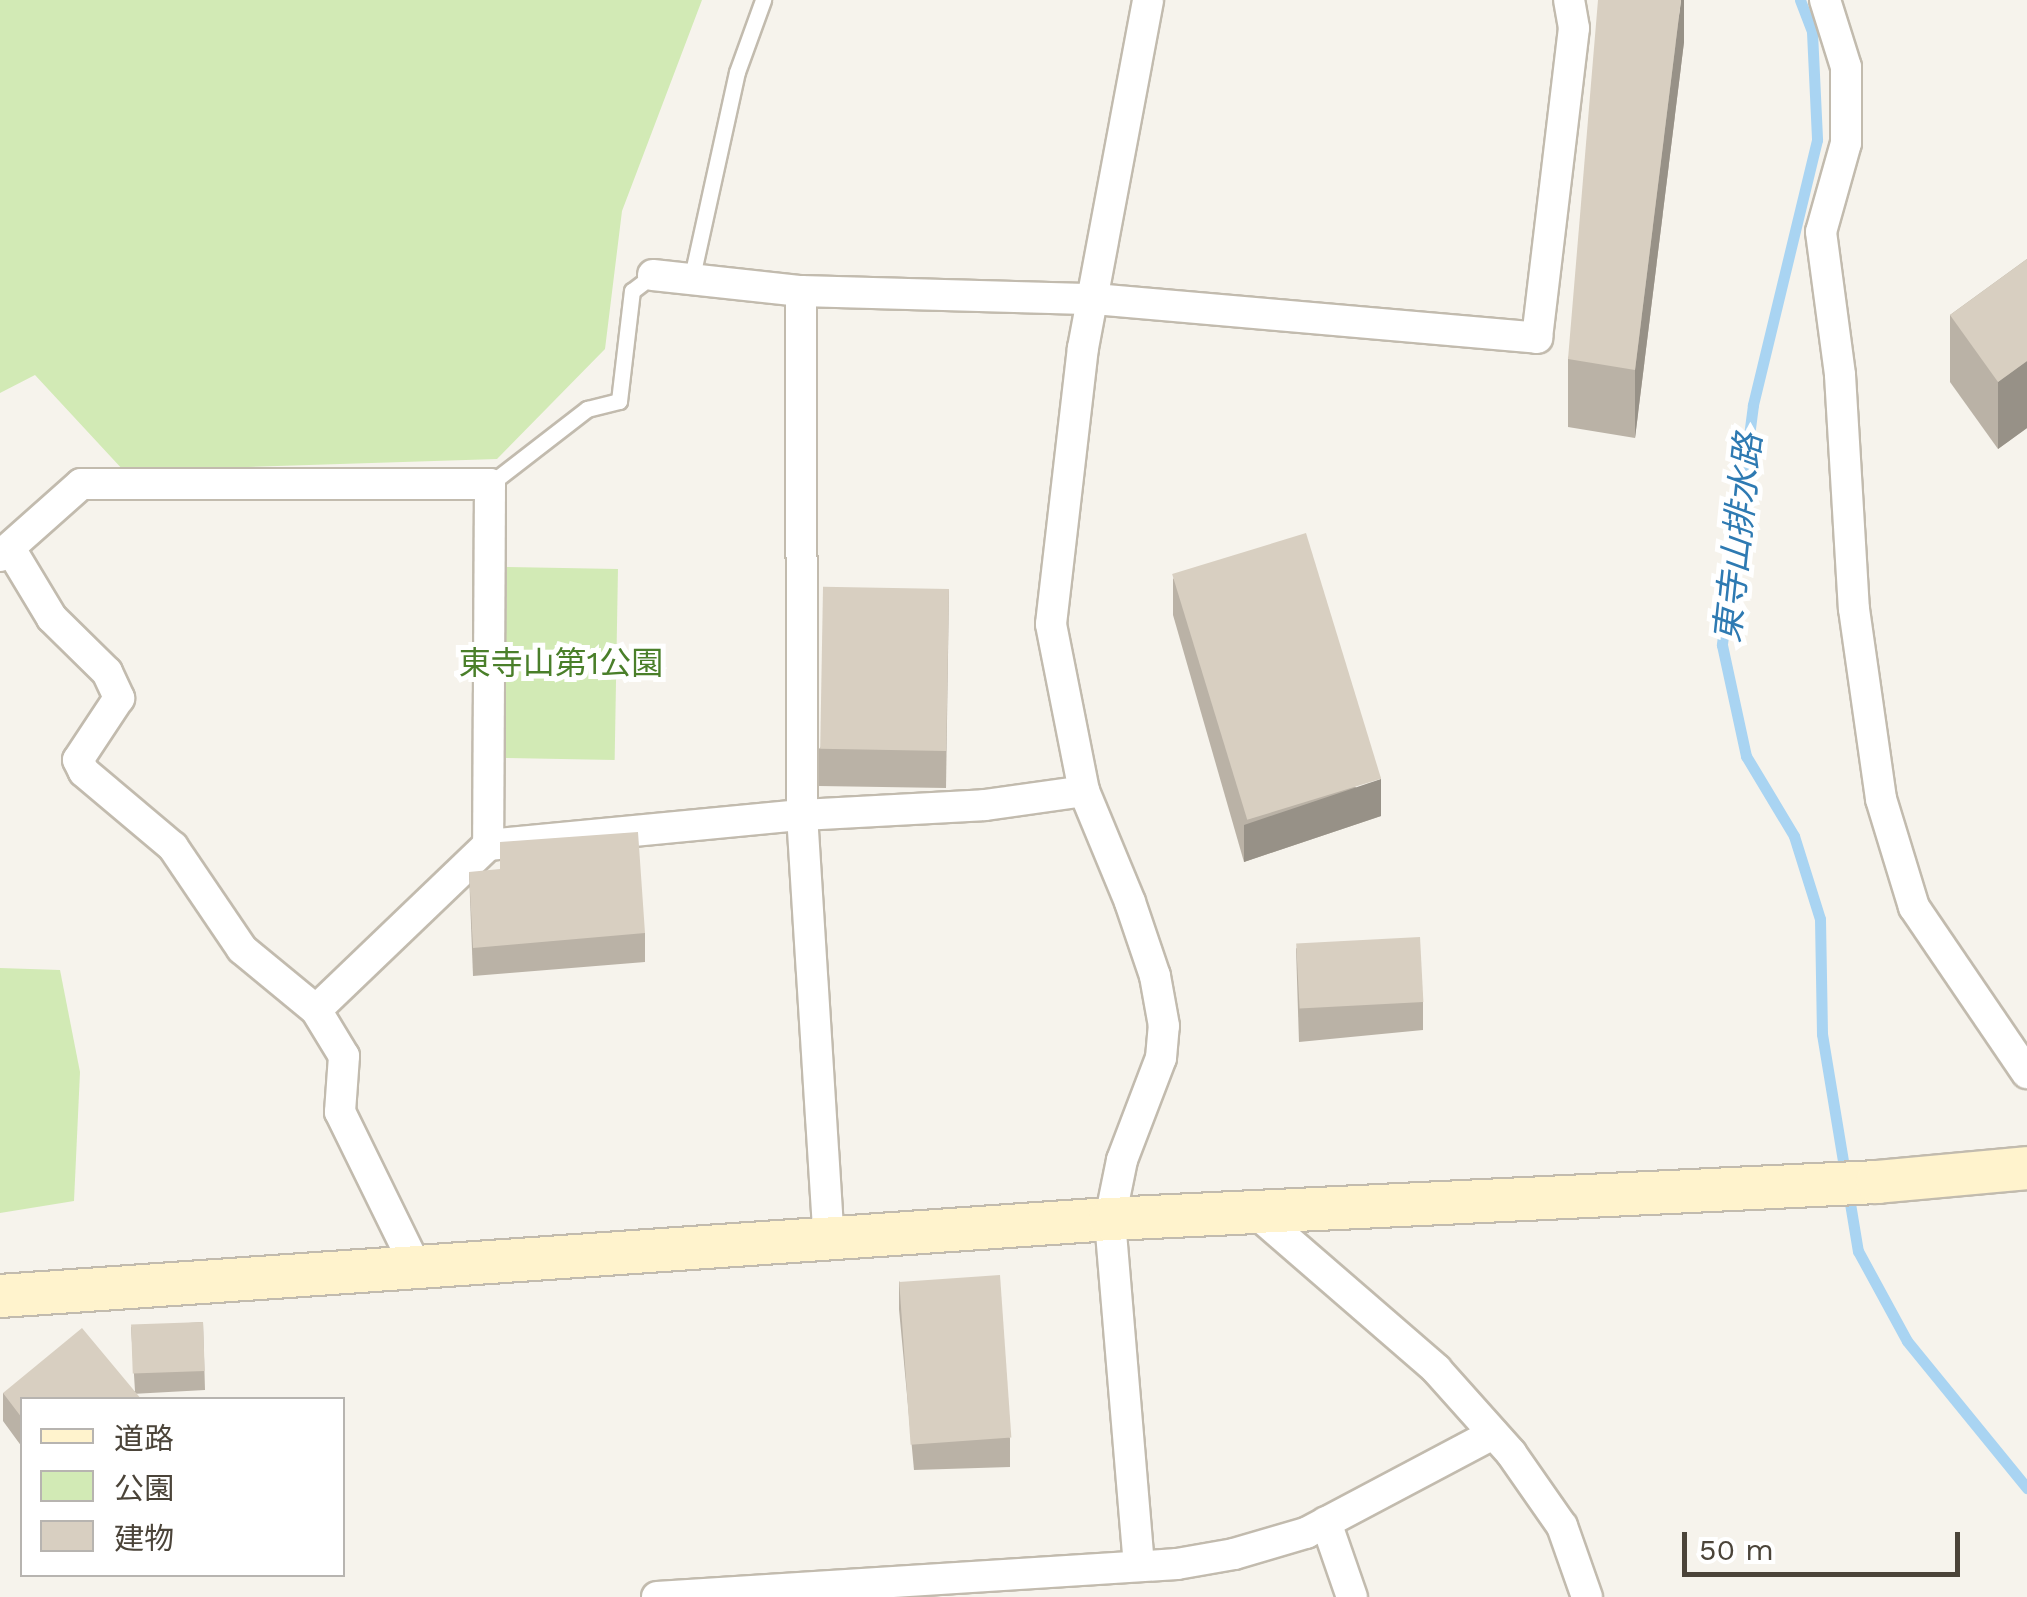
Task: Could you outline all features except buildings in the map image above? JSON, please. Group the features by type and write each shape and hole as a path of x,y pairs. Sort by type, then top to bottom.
{"street":[{"path":"1139,1566 1110,1219 1122,1160 1161,1058 1164,1026 1155,976 1130,902 1084,791 1051,624 1068,454 1148,0"},
{"path":"652,275 801,291 1095,299 1537,338 1574,28 1569,0"},
{"path":"1825,0 1846,67 1846,143 1821,232 1840,374 1854,608 1881,800 1914,906 2027,1073"},
{"path":"801,291 802,815 829,1239"},
{"path":"417,1268 340,1112 344,1056 316,1010 242,949 173,847 84,772 78,760 119,698 107,672 52,618 6,553 82,484 490,484 488,845"},
{"path":"316,1010 488,845 802,815 985,806 1084,791"},
{"path":"0,1296 1110,1219 1877,1182 2027,1168"},
{"path":"1256,1212 1436,1369 1538,1486 1562,1526 1587,1597"},
{"path":"657,1597 834,1591 1139,1566 1234,1554 1306,1533 1493,1434"},
{"path":"1326,1522 1352,1597"}],"lane":[{"path":"691,282 737,72 763,0"},
{"path":"490,484 587,409 619,401 632,291 652,275"}],"green space":[{"path":"0,0 702,0 622,211 605,349 497,459 124,471 35,375 0,393"},
{"name":"東寺山第1公園","path":"507,567 618,569 615,760 504,758"},
{"path":"0,968 60,970 80,1072 74,1201 0,1213"}],"waterway":[{"name":"東寺山排水路","path":"1800,0 1812,32 1817,140 1753,405 1722,645 1746,756 1794,836 1820,919 1822,1034 1858,1251 1907,1341 2027,1488"}]}
